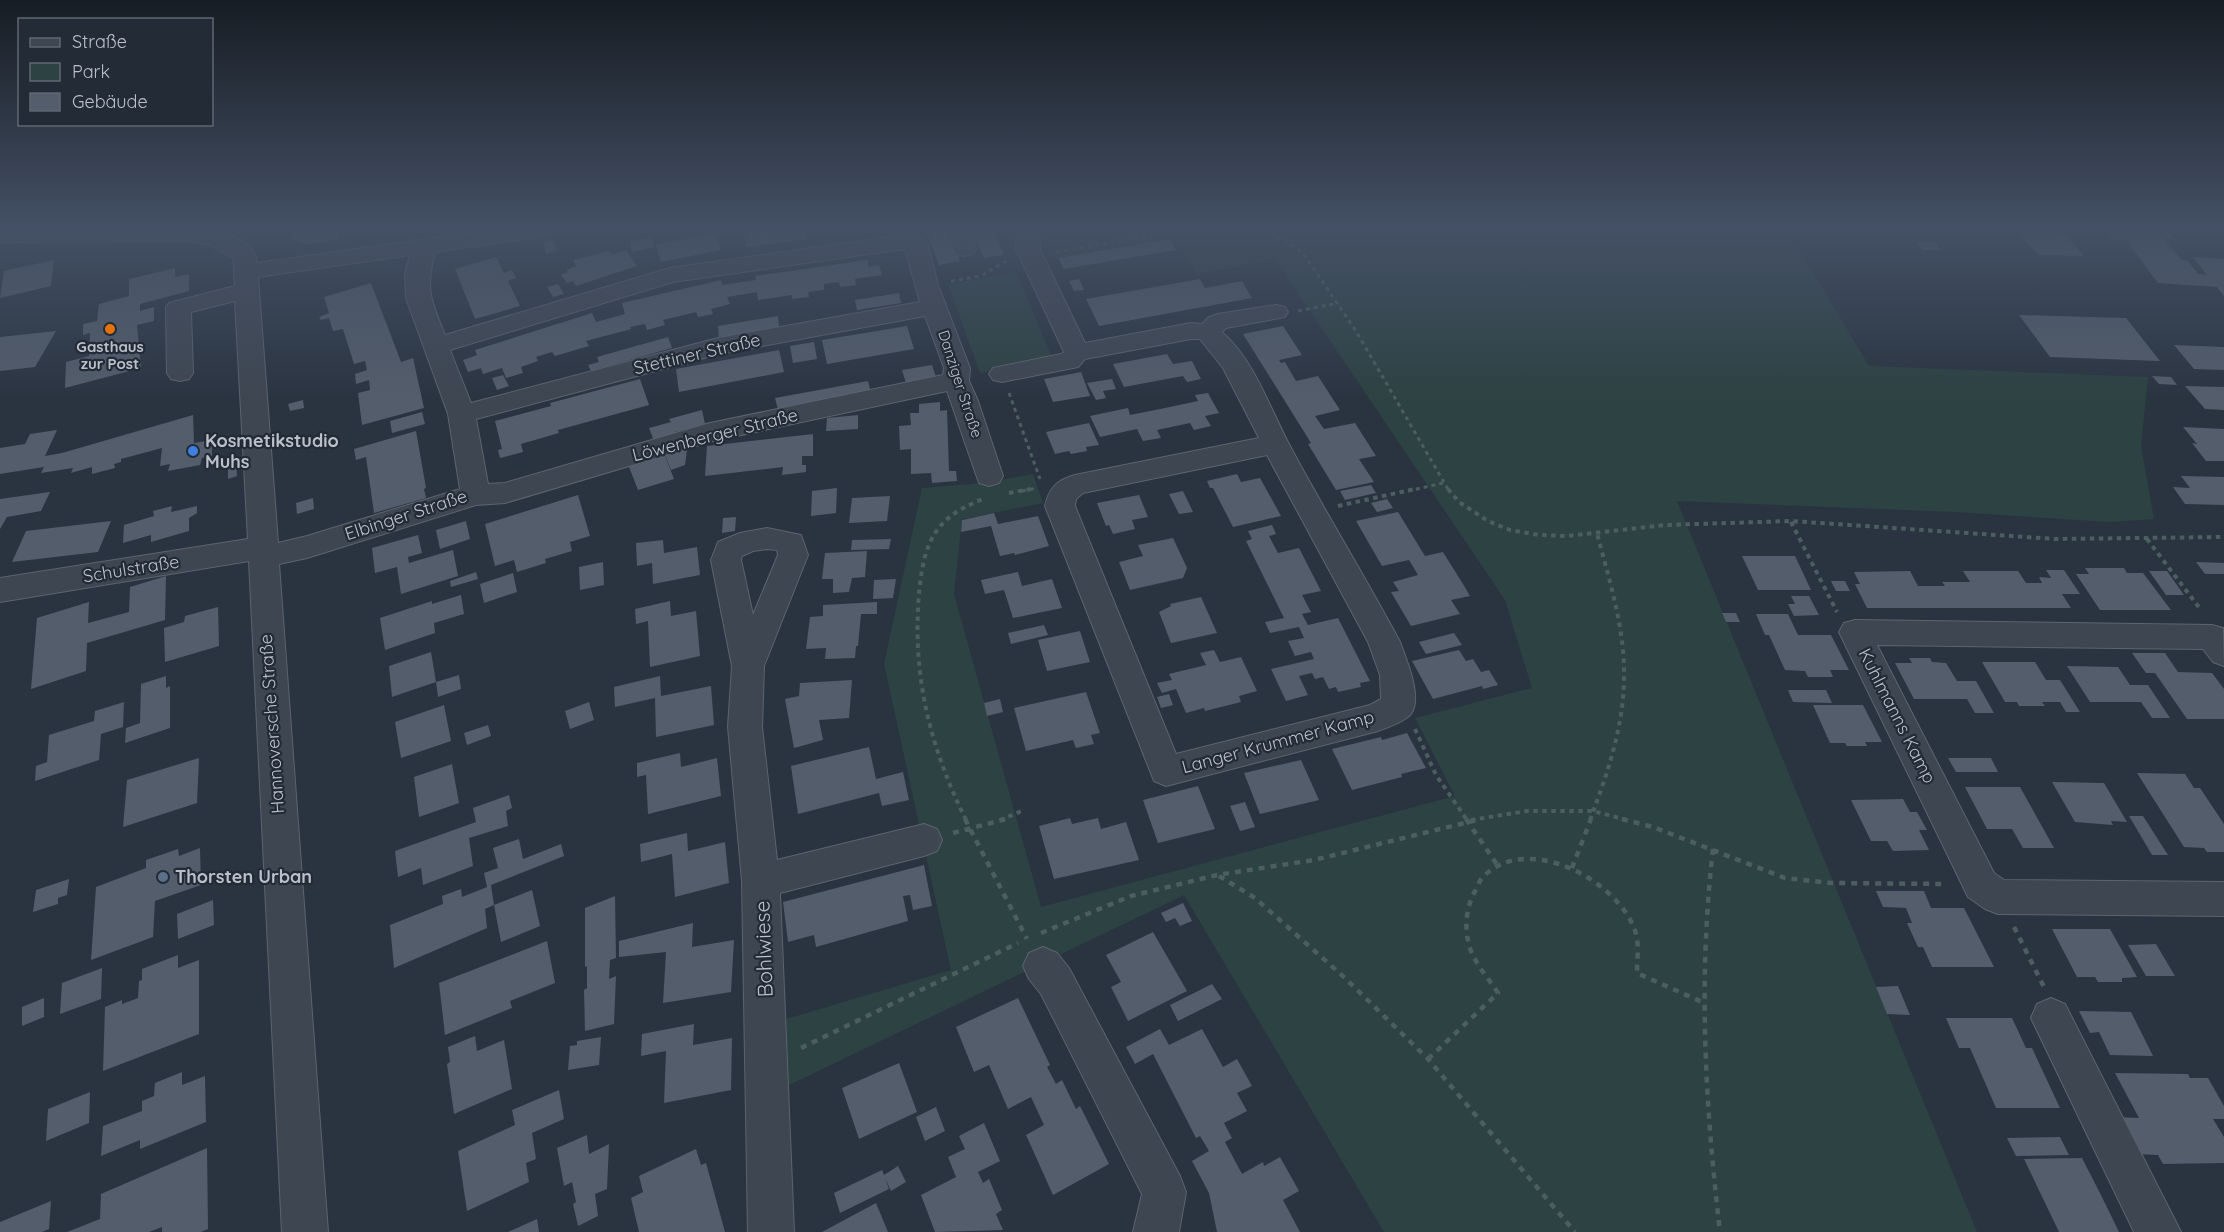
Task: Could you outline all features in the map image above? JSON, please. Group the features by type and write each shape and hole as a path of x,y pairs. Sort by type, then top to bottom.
{"street":[{"path":"180,373 178,308 238,284"},
{"name":"Hannoversche Straße","path":"247,284 261,553 305,1232"},
{"name":"Elbinger Straße","path":"261,553 307,547 476,495 462,414 438,345 418,298 417,284"},
{"name":"Danziger Straße","path":"438,345 632,284"},
{"name":"Danziger Straße","path":"926,284 957,368 956,381 965,401 991,486"},
{"path":"1044,284 1077,353"},
{"name":"Stettiner Straße","path":"462,414 718,346 934,307"},
{"path":"1002,374 1069,361 1077,353 1191,332 1207,333 1218,322 1276,312"},
{"name":"Langer Krummer Kamp","path":"1207,333 1220,342 1384,642 1396,675 1398,706 1378,717 1166,771 1060,506 1062,494 1074,485 1275,444"},
{"name":"Löwenberger Straße","path":"476,495 505,493 710,432 956,381"},
{"name":"Schulstraße","path":"0,590 261,553"},
{"name":"Kuhlmanns Kamp","path":"1990,891 1855,633 2218,645"},
{"name":"Bohlwiese","path":"748,666 745,727 761,881 771,1232"},
{"path":"761,881 924,840"},
{"path":"1990,891 2224,899"},
{"path":"1035,952 1055,981 1164,1192 1156,1232"},
{"path":"2051,1018 2158,1232"}],"path":[{"path":"1325,284 1443,483 1459,502 1488,521 1510,530 1539,535 1597,533 1627,527 1791,521 2055,539 2224,537"},
{"path":"1276,312 1282,314 1338,303"},
{"path":"1002,374 1044,488 991,486 968,505 947,517 933,533 924,558 917,600 915,649 931,740 951,790 1035,952"},
{"path":"1313,512 1443,483"},
{"path":"1791,521 1845,628 1855,633"},
{"path":"1572,868 1619,729 1623,652 1614,600 1597,533"},
{"path":"2147,539 2214,626 2218,645"},
{"path":"1398,706 1410,718 1436,775 1498,866"},
{"path":"924,840 1012,817 1024,810"},
{"path":"768,1064 1035,952 1131,896 1217,875 1314,860 1393,842 1466,821 1527,811 1593,811 1653,827 1785,878 1831,883 1990,891 2053,1004 2051,1018"},
{"path":"1713,849 1705,905 1702,1002 1709,1138 1720,1232"},
{"path":"1428,1059 1498,993 1472,953 1466,933 1467,911 1473,889 1485,874 1498,866 1524,860 1544,860 1572,868 1608,889 1627,912 1635,929 1638,952 1636,973 1702,1002"},
{"path":"1217,875 1263,905 1345,978 1428,1059 1575,1232"}],"green space":[{"path":"948,284 1021,284 1053,360 980,373"},
{"path":"1292,284 1820,284 1869,366 2148,377 2141,446 2154,519 2110,522 1955,512 1677,501 1977,1232 1384,1232 1184,895 783,1088 783,1020 951,970 884,664 922,488 982,483 1033,474 1043,503 962,519 954,594 1041,907 1455,796 1415,718 1532,688 1505,600"}],"building":[{"path":"2,284 51,284 51,286 0,298"},
{"name":"Gasthaus zur Post","path":"129,284 189,284 189,291 140,304 140,311 154,307 154,321 137,325 141,368 65,388 66,362 89,356 90,333 83,335 83,324 97,321 99,304 129,296"},
{"path":"372,284 401,362 413,358 424,408 362,425 358,393 370,390 369,380 356,384 355,374 367,370 365,361 354,364 343,329 333,331 329,318 321,320 319,317 329,313 324,297"},
{"path":"461,284 510,284 520,306 475,319"},
{"path":"558,284 564,294 553,297 547,287"},
{"path":"702,284 824,284 824,290 808,292 809,297 792,299 792,295 758,300 757,292 727,297 730,304 711,309 713,314 698,317 696,312 663,320 665,325 647,330 645,324 630,327 631,329 586,341 589,346 555,356 552,352 536,357 538,361 521,367 523,373 506,378 502,368 483,374 481,368 468,372 463,360 477,355 475,350 592,313 596,322 625,314 622,303"},
{"path":"839,284 856,285 840,287"},
{"path":"1071,284 1081,284 1084,290 1074,291"},
{"path":"1169,284 1203,284 1205,288 1224,284 1244,284 1252,298 1099,326 1086,299"},
{"path":"2180,284 2224,284 2224,296 2217,287"},
{"path":"899,293 901,303 857,310 855,300"},
{"path":"2019,315 2126,318 2160,361 2050,357"},
{"path":"778,316 779,328 719,337 718,326"},
{"path":"907,326 914,349 827,364 822,340"},
{"path":"1283,326 1302,355 1279,360 1281,363 1285,362 1296,381 1318,376 1340,410 1315,416 1324,429 1355,423 1376,456 1359,459 1374,482 1336,490 1308,444 1311,443 1243,334"},
{"path":"56,331 35,367 0,371 0,337"},
{"path":"668,337 672,348 591,371 588,365 599,362 597,357"},
{"path":"814,342 817,359 793,363 790,346"},
{"path":"2174,345 2224,347 2224,370 2194,369"},
{"path":"779,350 784,372 679,392 676,369"},
{"path":"1167,354 1173,364 1192,361 1201,379 1187,382 1183,376 1124,387 1113,364"},
{"path":"932,365 936,377 906,383 902,370"},
{"path":"1081,372 1090,396 1053,402 1044,379"},
{"path":"503,375 509,386 497,390 492,378"},
{"path":"2152,376 2171,377 2177,385 2159,384"},
{"path":"640,379 649,405 558,430 559,433 521,444 523,452 500,458 498,450 502,449 495,421 551,406 550,403"},
{"path":"1112,379 1116,389 1103,391 1106,398 1096,400 1087,383"},
{"path":"868,381 871,393 778,410 775,398"},
{"path":"2185,386 2224,387 2224,410 2205,409"},
{"path":"1208,393 1219,413 1205,416 1211,426 1194,430 1190,423 1157,430 1161,438 1143,441 1137,429 1100,437 1090,416 1128,408 1130,415 1198,401 1195,395"},
{"path":"303,400 304,408 290,411 288,404"},
{"path":"940,402 940,411 947,410 949,471 956,471 957,481 932,483 931,473 911,474 911,449 900,450 899,426 911,425 910,413 919,413 919,404"},
{"path":"702,410 705,424 675,432 676,434 654,441 649,428 671,422 669,419"},
{"path":"422,412 425,424 392,433 390,421"},
{"path":"193,415 194,443 212,440 212,456 202,458 200,465 168,471 170,464 160,466 162,448 121,459 121,462 114,464 115,468 92,474 92,467 71,473 73,468 41,473 44,467 0,474 0,448 25,444 30,434 57,430 45,456"},
{"path":"858,415 858,429 826,431 827,418"},
{"path":"1089,423 1099,445 1086,447 1087,451 1055,454 1046,432"},
{"path":"2183,427 2224,429 2224,461 2206,461 2192,443 2197,444"},
{"path":"416,431 426,498 374,513 366,457 356,460 354,449"},
{"path":"813,434 813,456 802,456 802,465 806,465 806,472 782,475 783,467 705,476 707,446"},
{"path":"688,443 685,465 671,470 663,450"},
{"path":"665,456 674,479 638,490 629,467"},
{"path":"236,465 237,476 228,479 228,468"},
{"path":"1237,474 1241,482 1260,478 1281,516 1233,527 1207,481"},
{"path":"2181,476 2224,477 2224,505 2185,504 2173,487 2190,488"},
{"path":"1371,485 1376,493 1345,500 1340,491"},
{"path":"837,488 836,513 811,516 812,491"},
{"path":"1183,491 1193,512 1179,514 1169,494"},
{"path":"50,492 41,511 7,517 0,529 0,499"},
{"path":"578,495 590,536 570,542 572,551 545,559 546,563 517,572 514,560 495,566 485,524"},
{"path":"1139,495 1148,517 1132,520 1135,529 1113,534 1109,525 1106,526 1097,503"},
{"path":"890,496 887,521 849,523 852,498"},
{"path":"313,498 314,509 297,514 296,503"},
{"path":"1387,499 1393,508 1377,512 1371,503"},
{"path":"172,506 171,512 197,506 197,513 189,518 189,531 151,542 151,535 123,543 124,525 154,516 153,511"},
{"path":"1398,512 1425,556 1443,552 1463,584 1470,596 1451,600 1460,614 1411,626 1391,592 1399,591 1393,582 1418,575 1409,560 1382,566 1356,521"},
{"path":"994,513 998,524 1038,516 1049,546 1015,555 1014,553 1000,556 991,526 961,532 962,520"},
{"path":"736,517 735,531 722,533 723,518"},
{"path":"111,521 98,552 12,562 26,531"},
{"path":"466,521 470,539 440,549 436,530"},
{"path":"1272,525 1276,534 1269,536 1278,553 1299,548 1321,591 1302,595 1311,612 1302,614 1308,625 1338,618 1370,681 1360,683 1361,687 1338,692 1336,687 1329,689 1323,677 1315,679 1312,673 1299,676 1308,695 1286,701 1271,669 1314,659 1311,652 1295,656 1288,641 1304,638 1299,627 1270,633 1265,622 1284,618 1246,541 1252,539 1248,531"},
{"path":"418,535 422,553 408,557 409,563 453,550 458,576 401,594 397,567 375,573 372,548"},
{"path":"1173,538 1187,568 1183,578 1130,590 1119,562 1143,556 1138,545"},
{"path":"891,539 889,549 851,550 852,540"},
{"path":"663,540 664,553 697,547 700,575 653,584 652,563 637,566 636,543"},
{"path":"867,551 865,577 852,578 849,592 833,593 833,579 822,579 825,553"},
{"path":"1742,556 1795,556 1811,590 1758,590"},
{"path":"603,562 604,585 580,590 579,567"},
{"path":"2196,562 2224,563 2224,574 2205,574"},
{"path":"2085,568 2124,568 2127,573 2143,573 2171,610 2100,610 2076,574 2089,574"},
{"path":"2046,570 2064,570 2080,594 2062,594 2071,608 1867,608 1855,584 1860,584 1854,572 1910,571 1918,586 1945,586 1942,582 1970,582 1963,571 2018,571 2026,583 2042,583 2039,577 2051,578"},
{"path":"2149,571 2167,571 2184,595 2166,595"},
{"path":"476,572 478,579 451,587 450,581"},
{"path":"1018,572 1022,586 1052,579 1062,608 1013,618 1004,590 985,594 981,580"},
{"path":"513,573 517,592 484,603 480,584"},
{"path":"166,576 165,620 87,643 86,671 31,689 37,618 89,602 88,623 129,612 130,587"},
{"path":"896,579 893,598 873,599 874,580"},
{"path":"1831,581 1845,581 1850,591 1836,591"},
{"path":"461,595 464,614 434,623 435,633 385,650 380,618 432,601 432,604"},
{"path":"1791,596 1809,596 1819,615 1794,616 1788,604 1795,604"},
{"path":"1201,597 1217,633 1171,643 1159,612 1171,606 1170,604"},
{"path":"670,601 671,616 696,611 700,656 650,667 648,621 636,624 635,609"},
{"path":"877,602 877,614 861,614 855,658 825,659 826,648 806,649 810,617 823,616 823,605"},
{"path":"218,607 219,646 165,662 164,628 184,622 185,616"},
{"path":"1722,613 1736,613 1740,622 1726,622"},
{"path":"1756,614 1788,614 1798,635 1831,635 1849,670 1830,670 1833,677 1808,677 1805,671 1785,670 1769,635 1765,635"},
{"path":"1044,625 1048,635 1011,644 1008,633"},
{"path":"1080,631 1090,662 1047,671 1038,640"},
{"path":"1454,633 1462,645 1426,654 1419,642"},
{"path":"1214,650 1220,662 1241,657 1257,691 1239,696 1241,702 1186,713 1176,689 1162,693 1157,683 1172,680 1169,674 1206,665 1200,653"},
{"path":"1459,650 1466,661 1473,659 1481,672 1489,670 1498,685 1483,689 1482,686 1433,699 1412,661"},
{"path":"431,652 436,682 392,697 389,666"},
{"path":"2132,653 2165,653 2178,672 2212,673 2224,689 2224,719 2187,719 2155,673 2146,673"},
{"path":"1909,658 1930,658 1932,662 1946,663 1957,681 1976,681 1994,713 1975,713 1967,699 1914,699 1895,663 1912,663"},
{"path":"1982,662 2035,662 2046,680 2060,680 2080,712 2066,712 2060,702 2042,702 2045,706 2019,706 2017,702 2005,702"},
{"path":"2067,666 2118,667 2130,685 2148,685 2170,718 2152,718 2141,702 2090,702"},
{"path":"459,675 461,689 438,697 436,682"},
{"path":"166,676 166,688 170,686 170,728 125,743 126,728 140,723 141,684"},
{"path":"660,676 661,696 711,686 714,725 656,737 655,698 615,707 614,687"},
{"path":"852,680 849,718 819,720 823,740 794,748 785,699 799,696 800,683"},
{"path":"1788,690 1826,690 1832,703 1793,702"},
{"path":"1086,692 1100,733 1091,735 1094,744 1076,748 1073,740 1026,751 1014,708"},
{"path":"1169,694 1173,705 1161,708 1157,697"},
{"path":"1000,699 1003,712 987,716 984,703"},
{"path":"124,702 123,727 101,734 99,760 35,781 36,766 47,762 49,735 94,721 95,711"},
{"path":"589,702 594,720 570,729 565,711"},
{"path":"444,705 451,741 401,758 395,722"},
{"path":"1813,705 1863,705 1882,742 1865,742 1867,746 1830,743"},
{"path":"488,725 491,736 467,745 464,733"},
{"path":"1407,733 1426,768 1352,790 1332,749"},
{"path":"869,747 876,779 903,772 909,800 882,806 879,793 798,814 791,766"},
{"path":"680,753 681,767 717,758 721,796 648,814 646,775 637,777 637,763"},
{"path":"199,758 197,803 123,827 127,780"},
{"path":"1948,758 1991,758 1998,772 1956,772"},
{"path":"1301,760 1319,800 1260,814 1244,773"},
{"path":"452,764 459,803 419,817 414,777"},
{"path":"2137,773 2185,774 2194,788 2200,788 2224,824 2224,852 2207,852 2204,848 2184,847"},
{"path":"2052,782 2104,783 2127,822 2111,821 2113,825 2075,822"},
{"path":"1198,786 1215,829 1158,843 1143,800"},
{"path":"1965,787 2020,787 2054,848 2023,848 2012,829 1987,829"},
{"path":"509,795 512,808 506,811 508,826 469,838 473,866 423,885 421,868 398,877 395,851 476,822 473,808"},
{"path":"1903,799 1910,812 1917,812 1927,830 1919,830 1929,850 1893,851 1887,841 1871,841 1851,800"},
{"path":"1245,802 1255,827 1240,831 1230,806"},
{"path":"2129,816 2143,816 2168,855 2152,855"},
{"path":"1070,818 1072,824 1098,818 1101,829 1126,822 1139,860 1054,879 1039,826"},
{"path":"687,833 688,851 725,842 729,883 675,897 672,854 641,862 640,844"},
{"path":"519,839 523,859 561,844 564,856 491,885 494,905 485,909 487,928 394,968 390,925 443,904 442,896 461,889 462,897 487,887 484,873 498,868 493,848"},
{"path":"200,848 201,885 155,901 153,937 91,960 96,887 146,868 146,860 178,849 179,856"},
{"path":"924,865 932,906 913,910 910,895 903,896 908,921 816,947 814,935 788,942 783,902"},
{"path":"69,879 67,895 58,898 58,904 33,912 36,890"},
{"path":"532,890 540,926 501,942 494,905"},
{"path":"1876,891 1924,891 1931,908 1964,908 1994,967 1932,967 1923,947 1918,947 1907,923 1912,923 1906,908 1883,907"},
{"path":"615,896 616,958 610,960 609,979 616,976 614,1024 585,1031 584,990 587,988 587,966 585,967 585,908"},
{"path":"213,900 214,925 178,939 177,914"},
{"path":"1183,903 1192,921 1180,926 1175,918 1166,922 1161,913"},
{"path":"693,923 692,947 734,940 731,992 663,1003 666,952 619,957 619,941"},
{"path":"2052,929 2110,929 2137,977 2122,978 2122,982 2098,982 2095,977 2077,977"},
{"path":"1153,932 1187,991 1128,1021 1111,987 1121,982 1106,955"},
{"path":"547,941 555,983 510,1001 512,1008 445,1035 439,983"},
{"path":"2156,944 2175,976 2146,976 2128,945"},
{"path":"178,955 178,968 199,960 199,1034 103,1071 105,1007 122,1000 122,1004 138,998 142,969"},
{"path":"102,968 101,999 60,1014 62,983"},
{"path":"1212,984 1222,999 1178,1021 1170,1005"},
{"path":"1898,986 1910,1015 1887,1014 1876,987"},
{"path":"44,998 44,1017 22,1026 22,1007"},
{"path":"1018,998 1050,1065 1047,1067 1056,1084 1062,1080 1076,1109 1080,1106 1109,1164 1053,1195 1026,1135 1044,1125 1031,1097 1008,1109 989,1065 974,1072 956,1027"},
{"path":"2079,1011 2131,1012 2153,1056 2110,1055 2099,1032 2090,1033"},
{"path":"1946,1018 2012,1018 2026,1048 2032,1048 2060,1108 1996,1108 1970,1048 1959,1048"},
{"path":"694,1024 693,1045 732,1038 731,1090 664,1103 666,1051 641,1056 642,1034"},
{"path":"1160,1029 1169,1045 1202,1029 1223,1067 1237,1059 1252,1086 1237,1093 1247,1111 1224,1123 1232,1138 1225,1142 1242,1174 1263,1162 1264,1166 1280,1157 1299,1191 1283,1200 1300,1232 1217,1232 1209,1193 1192,1161 1209,1151 1200,1136 1196,1138 1153,1054 1135,1064 1126,1047"},
{"path":"475,1036 477,1051 504,1040 512,1089 454,1114 447,1064 450,1062 448,1047"},
{"path":"601,1037 599,1065 568,1070 570,1046 577,1045 577,1041"},
{"path":"899,1063 917,1112 859,1139 842,1088"},
{"path":"182,1072 182,1085 205,1076 206,1122 140,1149 140,1140 101,1156 103,1126 142,1111 142,1101 154,1096 155,1083"},
{"path":"2115,1073 2188,1074 2190,1078 2208,1078 2224,1106 2224,1119 2213,1119 2224,1137 2224,1163 2163,1164 2158,1155 2134,1154 2115,1117 2139,1118"},
{"path":"559,1090 564,1119 532,1133 536,1159 526,1163 529,1182 467,1211 458,1151 515,1125 512,1110"},
{"path":"90,1092 89,1123 46,1141 48,1109"},
{"path":"936,1107 945,1131 925,1141 916,1117"},
{"path":"984,1123 1000,1161 978,1172 983,1183 989,1179 1002,1210 996,1214 1003,1230 935,1232 921,1195 956,1177 948,1157 965,1149 959,1136"},
{"path":"587,1135 589,1154 609,1144 607,1189 595,1194 598,1216 578,1226 573,1204 576,1202 572,1182 564,1186 557,1148"},
{"path":"2060,1137 2069,1155 2016,1156 2007,1138"},
{"path":"207,1148 208,1229 201,1232 162,1232 162,1227 149,1232 67,1232 100,1219 101,1194"},
{"path":"696,1149 701,1165 706,1163 725,1232 639,1232 631,1198 643,1192 639,1176"},
{"path":"2082,1158 2119,1232 2059,1232 2024,1159"},
{"path":"898,1166 906,1182 891,1191 885,1178 889,1189 840,1213 834,1193 882,1170 884,1175"},
{"path":"51,1201 49,1229 42,1232 0,1232 0,1222"},
{"path":"876,1203 888,1232 822,1232"},
{"path":"537,1219 539,1232 508,1232"}],"place":[{"name":"Gasthaus zur Post","path":"110,329"},
{"name":"Kosmetikstudio Muhs","path":"193,451"},
{"name":"Thorsten Urban","path":"163,877"}]}
